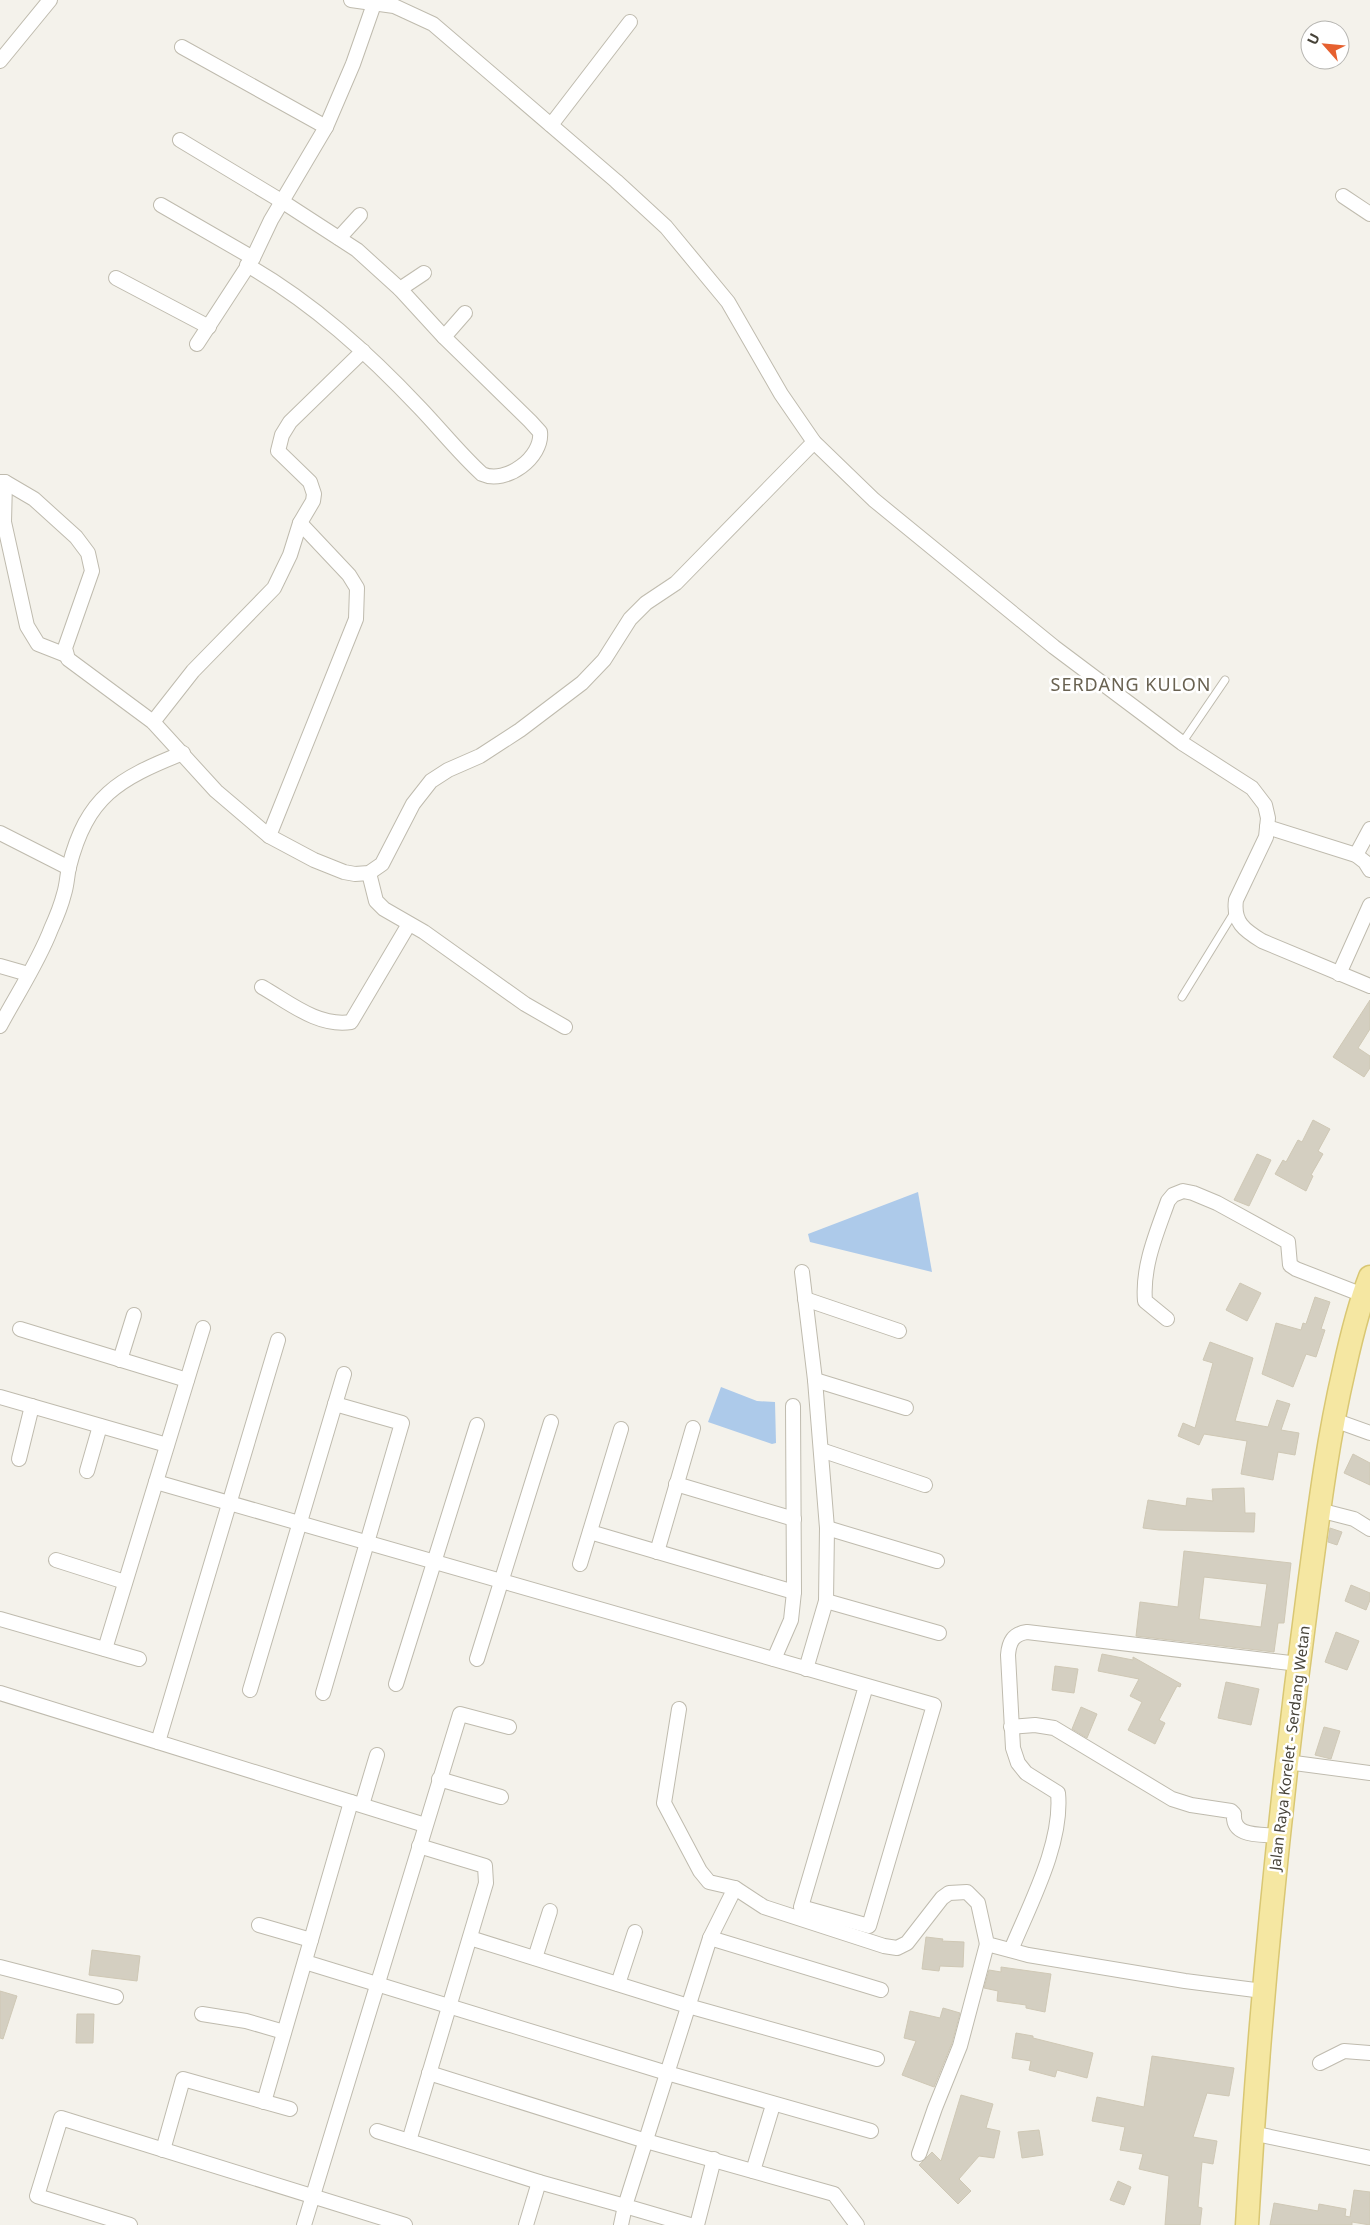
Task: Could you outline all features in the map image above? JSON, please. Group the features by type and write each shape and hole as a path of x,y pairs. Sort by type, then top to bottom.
{"main road":[{"name":"Jalan Raya Korelet - Serdang Wetan","path":"1246,2225 1263,1991 1278,1836 1299,1664 1319,1510 1334,1420 1354,1324 1366,1286"}],"street":[{"path":"0,61 50,0"},
{"path":"352,0 394,6 433,24 616,181 666,227 728,302 781,394 814,442 874,500 1054,647 1182,743 1252,788 1265,805 1266,837 1236,900 1235,911 1238,920 1246,931 1262,941 1370,986"},
{"path":"197,344 250,261 271,220 326,126 374,4"},
{"path":"552,125 630,22"},
{"path":"182,47 326,126"},
{"path":"161,205 250,261 342,331 482,474 495,478 514,473 531,456 538,445 540,432 444,337 400,289 357,250 283,202 180,140"},
{"path":"1344,196 1370,214"},
{"path":"339,238 360,215"},
{"path":"400,289 424,273"},
{"path":"116,278 208,327"},
{"path":"444,337 465,313"},
{"path":"152,722 193,671 274,588 290,555 300,523 313,501 314,494 310,482 278,451 282,435 290,422 363,352"},
{"path":"2,482 4,522 28,626 38,644 66,655 73,663 152,722 183,753 216,791 269,836 314,860 354,874 369,873 382,864 413,804 431,780 448,770 480,756 520,730 582,683 604,660 630,618 646,603 676,583 814,442"},
{"path":"2,482 34,499 76,537 88,553 92,571 65,648 66,655"},
{"path":"269,836 356,620 357,588 349,575 300,523"},
{"path":"0,1026 28,974 37,962 51,930 64,893 69,868 83,826 100,801 126,778 183,753"},
{"path":"1267,827 1356,855 1365,862 1370,870"},
{"path":"1356,855 1370,829"},
{"path":"0,833 69,868"},
{"path":"369,873 376,901 384,909 424,932 525,1004 566,1027"},
{"path":"1339,974 1370,905"},
{"path":"262,987 324,1021 337,1024 351,1022 409,924"},
{"path":"0,966 28,974"},
{"path":"1167,1319 1145,1301 1143,1284 1152,1248 1168,1201 1172,1195 1182,1191 1193,1193 1217,1203 1288,1242 1290,1265 1296,1269 1366,1286"},
{"path":"802,1272 815,1380 827,1528 826,1601 806,1668"},
{"path":"805,1299 899,1331"},
{"path":"120,1360 134,1315"},
{"path":"105,1649 203,1328"},
{"path":"20,1330 187,1380"},
{"path":"158,1742 278,1340"},
{"path":"250,1690 344,1374"},
{"path":"815,1380 906,1408"},
{"path":"0,1397 167,1445"},
{"path":"323,1692 402,1423 335,1404"},
{"path":"19,1459 32,1406"},
{"path":"774,1659 791,1620 794,1592 793,1406"},
{"path":"1334,1420 1370,1433"},
{"path":"477,1659 551,1422"},
{"path":"396,1684 477,1425"},
{"path":"87,1471 100,1426"},
{"path":"656,1552 693,1428"},
{"path":"580,1564 621,1429"},
{"path":"821,1450 925,1485"},
{"path":"156,1482 934,1705 869,1926 801,1907 866,1686"},
{"path":"676,1484 794,1519"},
{"path":"1319,1510 1354,1519 1370,1529"},
{"path":"827,1528 937,1561"},
{"path":"590,1532 794,1592"},
{"path":"56,1560 125,1582"},
{"path":"826,1601 939,1633"},
{"path":"0,1619 138,1659"},
{"path":"1011,1950 1053,1845 1059,1808 1058,1793 1026,1773 1018,1763 1012,1748 1008,1655 1009,1644 1019,1633 1071,1636 1299,1664"},
{"path":"0,1693 425,1825"},
{"path":"679,1709 664,1803 700,1871 709,1882 735,1888 764,1906 884,1946 897,1948 907,1943 942,1898 949,1893 967,1892 978,1903 987,1944 960,2046 935,2108 920,2154"},
{"path":"304,2225 460,1714 509,1726"},
{"path":"1011,1727 1036,1724 1054,1728 1172,1799 1191,1805 1231,1811 1234,1814 1234,1825 1238,1829 1244,1832 1278,1836"},
{"path":"264,2102 311,1940 356,1804 376,1755"},
{"path":"1287,1762 1370,1773"},
{"path":"439,1780 501,1797"},
{"path":"409,2141 486,1883 485,1866 419,1846"},
{"path":"621,2225 625,2206 710,1938 735,1888"},
{"path":"535,1958 550,1911"},
{"path":"259,1924 311,1940"},
{"path":"618,1984 634,1932"},
{"path":"470,1938 688,2006 877,2059"},
{"path":"710,1938 881,1990"},
{"path":"987,1944 1185,1981 1263,1991"},
{"path":"305,1962 667,2073 871,2131"},
{"path":"0,1967 116,1997"},
{"path":"202,2014 246,2021 284,2032"},
{"path":"1320,2063 1344,2051 1370,2053"},
{"path":"429,2073 646,2141 834,2194 856,2225"},
{"path":"163,2150 183,2079 290,2109"},
{"path":"753,2171 773,2104"},
{"path":"130,2225 37,2196 61,2118 405,2225"},
{"path":"378,2132 539,2182 690,2225"},
{"path":"1252,2133 1370,2158"},
{"path":"698,2225 714,2159"},
{"path":"526,2225 539,2182"}],"lane":[{"path":"1182,743 1225,680"},
{"path":"1182,997 1235,911"}],"water":[{"path":"918,1192 932,1272 810,1242 808,1234"},
{"path":"721,1387 757,1401 775,1402 776,1443 772,1444 708,1422"}],"building":[{"path":"1370,1000 1370,1029 1358,1048 1370,1056 1370,1068 1364,1077 1333,1057"},
{"path":"1313,1120 1330,1129 1318,1151 1323,1154 1311,1175 1313,1176 1306,1191 1275,1174 1283,1160 1286,1162 1298,1140 1302,1142"},
{"path":"1257,1154 1271,1160 1249,1206 1234,1200"},
{"path":"1240,1283 1261,1293 1247,1321 1226,1310"},
{"path":"1315,1297 1330,1302 1321,1329 1325,1330 1316,1357 1306,1354 1293,1387 1262,1374 1276,1323 1301,1330 1303,1323 1306,1324"},
{"path":"1210,1342 1253,1358 1235,1421 1268,1427 1277,1400 1290,1404 1281,1430 1299,1433 1295,1455 1278,1452 1273,1480 1241,1474 1247,1441 1204,1434 1199,1445 1178,1436 1183,1423 1195,1428 1213,1363 1203,1360"},
{"path":"1353,1454 1370,1463 1370,1485 1344,1473"},
{"path":"1244,1488 1245,1513 1255,1513 1254,1532 1143,1528 1148,1500 1186,1506 1187,1498 1213,1501 1212,1489"},
{"path":"1330,1528 1342,1532 1337,1545 1328,1542"},
{"path":"1184,1551 1291,1563 1284,1623 1278,1623 1274,1652 1136,1636 1140,1602 1178,1607","holes":["1204,1577 1267,1584 1261,1627 1199,1619"]},
{"path":"1351,1585 1370,1593 1370,1600 1366,1610 1345,1601"},
{"path":"1336,1632 1359,1641 1347,1670 1325,1662"},
{"path":"1102,1654 1133,1660 1133,1657 1181,1684 1180,1687 1177,1686 1159,1720 1165,1723 1155,1744 1128,1730 1142,1702 1130,1696 1139,1679 1098,1671"},
{"path":"1055,1666 1078,1669 1074,1693 1052,1690"},
{"path":"1226,1682 1259,1689 1251,1725 1218,1718"},
{"path":"1081,1707 1097,1714 1087,1738 1072,1729"},
{"path":"1324,1727 1340,1731 1331,1759 1315,1755"},
{"path":"926,1937 943,1939 942,1941 964,1942 963,1967 940,1966 939,1971 922,1969"},
{"path":"92,1950 140,1956 137,1981 89,1975"},
{"path":"1001,1967 1051,1974 1045,2012 1026,2008 1026,2005 997,2001 998,1991 984,1988 989,1970 1001,1972"},
{"path":"0,1991 17,1996 3,2039 0,2038"},
{"path":"943,2008 960,2013 952,2043 934,2087 902,2075 916,2041 904,2038 910,2011 940,2018"},
{"path":"77,2014 94,2014 93,2043 76,2043"},
{"path":"1016,2033 1093,2053 1087,2078 1057,2070 1055,2077 1029,2070 1031,2061 1012,2058"},
{"path":"1152,2056 1234,2068 1229,2096 1207,2093 1193,2137 1217,2141 1213,2164 1202,2162 1198,2207 1202,2208 1200,2225 1165,2225 1169,2176 1139,2169 1143,2154 1120,2150 1125,2127 1092,2121 1097,2097 1144,2107"},
{"path":"961,2095 993,2104 986,2128 1000,2131 994,2158 979,2156 959,2179 971,2191 958,2204 919,2165 932,2152 941,2161"},
{"path":"1039,2130 1043,2155 1022,2158 1018,2132"},
{"path":"1118,2181 1131,2187 1124,2205 1110,2200"},
{"path":"1354,2190 1370,2192 1370,2225 1352,2222 1352,2225 1270,2225 1274,2203 1318,2211 1319,2204 1346,2209 1345,2216 1350,2217"}],"district":[{"name":"SERDANG KULON","path":"1131,684"}]}
